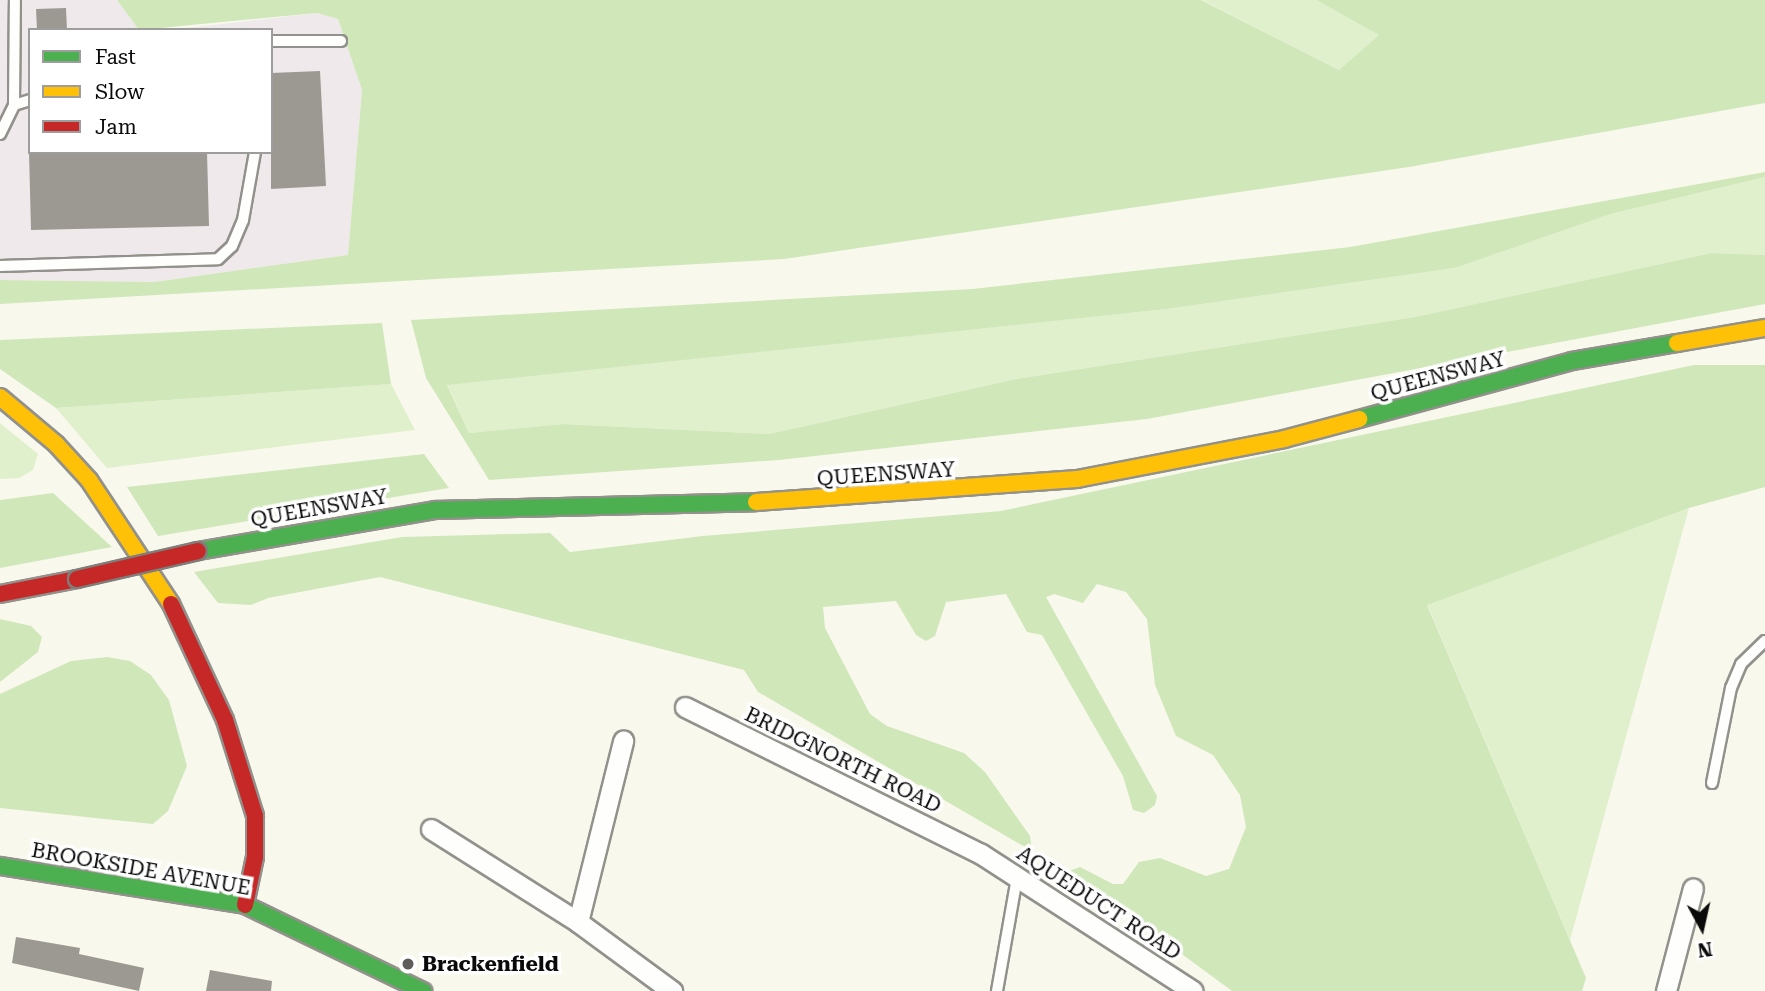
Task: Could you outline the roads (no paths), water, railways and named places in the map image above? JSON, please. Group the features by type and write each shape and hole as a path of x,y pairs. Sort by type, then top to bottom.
{"main road":[{"name":"QUEENSWAY","path":"0,594 198,551 435,510 798,501 1077,479 1284,439 1572,361 1765,328"},
{"path":"0,397 56,444 89,480 155,574 188,637 225,720 255,816 255,858 245,905"},
{"name":"BROOKSIDE AVENUE","path":"0,866 245,905 424,991"}],"street":[{"name":"BRIDGNORTH ROAD","path":"685,707 981,854"},
{"path":"578,922 623,741"},
{"path":"431,829 578,922 672,991"},
{"name":"AQUEDUCT ROAD","path":"981,854 1192,991"},
{"path":"1666,991 1692,888"}],"lane":[{"path":"0,134 14,105 15,0"},
{"path":"273,41 341,41"},
{"path":"14,105 28,101"},
{"path":"0,266 218,259 232,246 243,220 255,154"},
{"path":"1712,783 1741,664 1765,640"},
{"path":"997,991 1017,876"}],"place":[{"name":"Brackenfield","path":"408,964"}]}
